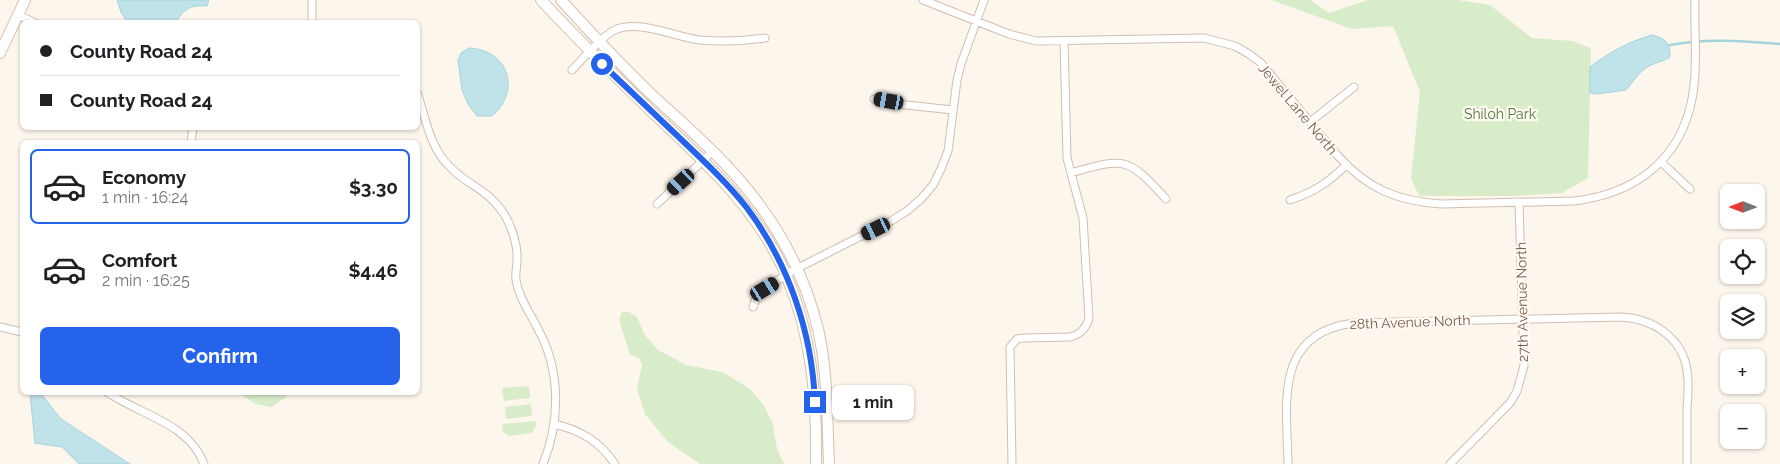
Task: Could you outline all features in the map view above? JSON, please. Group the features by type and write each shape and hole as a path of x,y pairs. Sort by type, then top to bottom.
{"street":[{"path":"0,53 25,0"},
{"path":"312,0 312,20"},
{"path":"541,0 590,52 726,183 792,271 818,328 827,390 829,464"},
{"path":"561,0 600,42 736,176 764,210 782,239 792,271 810,357 814,386 816,464"},
{"name":"Jewel Lane North","path":"923,0 1022,38 1036,41 1204,38 1235,46 1261,63 1346,165 1367,183 1402,199 1421,203 1441,204 1593,199 1629,187 1645,177 1661,162 1681,134 1688,116 1694,79 1695,0"},
{"path":"753,307 758,293 792,271 891,221 921,199 932,185 942,168 948,151 960,64 984,0"},
{"path":"18,15 29,20"},
{"path":"572,70 610,33 629,26 721,42 765,38"},
{"path":"1012,464 1010,347 1022,338 1070,337 1083,331 1088,319 1083,218 1066,152 1064,41"},
{"path":"1310,122 1354,86"},
{"path":"874,99 906,105 953,110"},
{"path":"420,101 431,137 443,160 451,169 485,192 496,203 505,216 511,230 516,245 516,280 522,301 540,332 547,349 556,398 551,440 543,464"},
{"path":"658,204 704,162 712,152"},
{"path":"1071,173 1115,162 1126,164 1136,168 1166,199"},
{"path":"1661,162 1690,189"},
{"path":"1290,200 1321,187 1346,165"},
{"name":"27th Avenue North","path":"1450,464 1502,412 1517,391 1524,366 1520,202"},
{"name":"28th Avenue North","path":"1288,464 1287,392 1288,378 1293,363 1312,339 1339,325 1354,323 1633,317 1658,327 1669,335 1684,358 1687,370 1687,464"},
{"path":"0,327 20,332"},
{"path":"113,395 179,431 197,450 204,464"},
{"path":"554,424 584,434 598,443 615,464"}],"green space":[{"name":"Shiloh Park","path":"1271,0 1310,0 1329,13 1368,0 1458,0 1490,5 1532,38 1573,41 1591,48 1588,178 1562,193 1516,196 1419,196 1411,178 1420,92 1393,26 1352,29"},
{"path":"622,312 629,312 637,317 645,335 658,350 686,365 722,372 749,388 763,404 773,424 777,449 784,464 700,464 668,442 645,414 637,389 642,365 639,358 630,355 619,320"},
{"path":"529,386 530,398 504,401 502,388"},
{"path":"242,395 286,395 285,398 271,407 256,404"},
{"path":"531,404 532,416 506,419 505,407"},
{"path":"536,421 536,427 531,433 509,436 503,432 502,424"}],"water":[{"path":"117,0 209,0 207,6 188,8 177,20 126,20"},
{"path":"1652,35 1666,42 1670,57 1644,69 1626,90 1597,94 1590,93 1590,67 1620,48"},
{"path":"469,48 482,50 493,56 506,73 507,95 501,106 492,116 477,116 468,104 462,90 458,60 461,53"},
{"path":"30,395 42,395 61,419 130,464 79,464 62,447 35,443"}],"waterway":[{"path":"1670,45 1711,41 1780,44"}],"route":[{"path":"602,64 726,183 765,234 786,275 804,327 810,357 815,402"}]}
